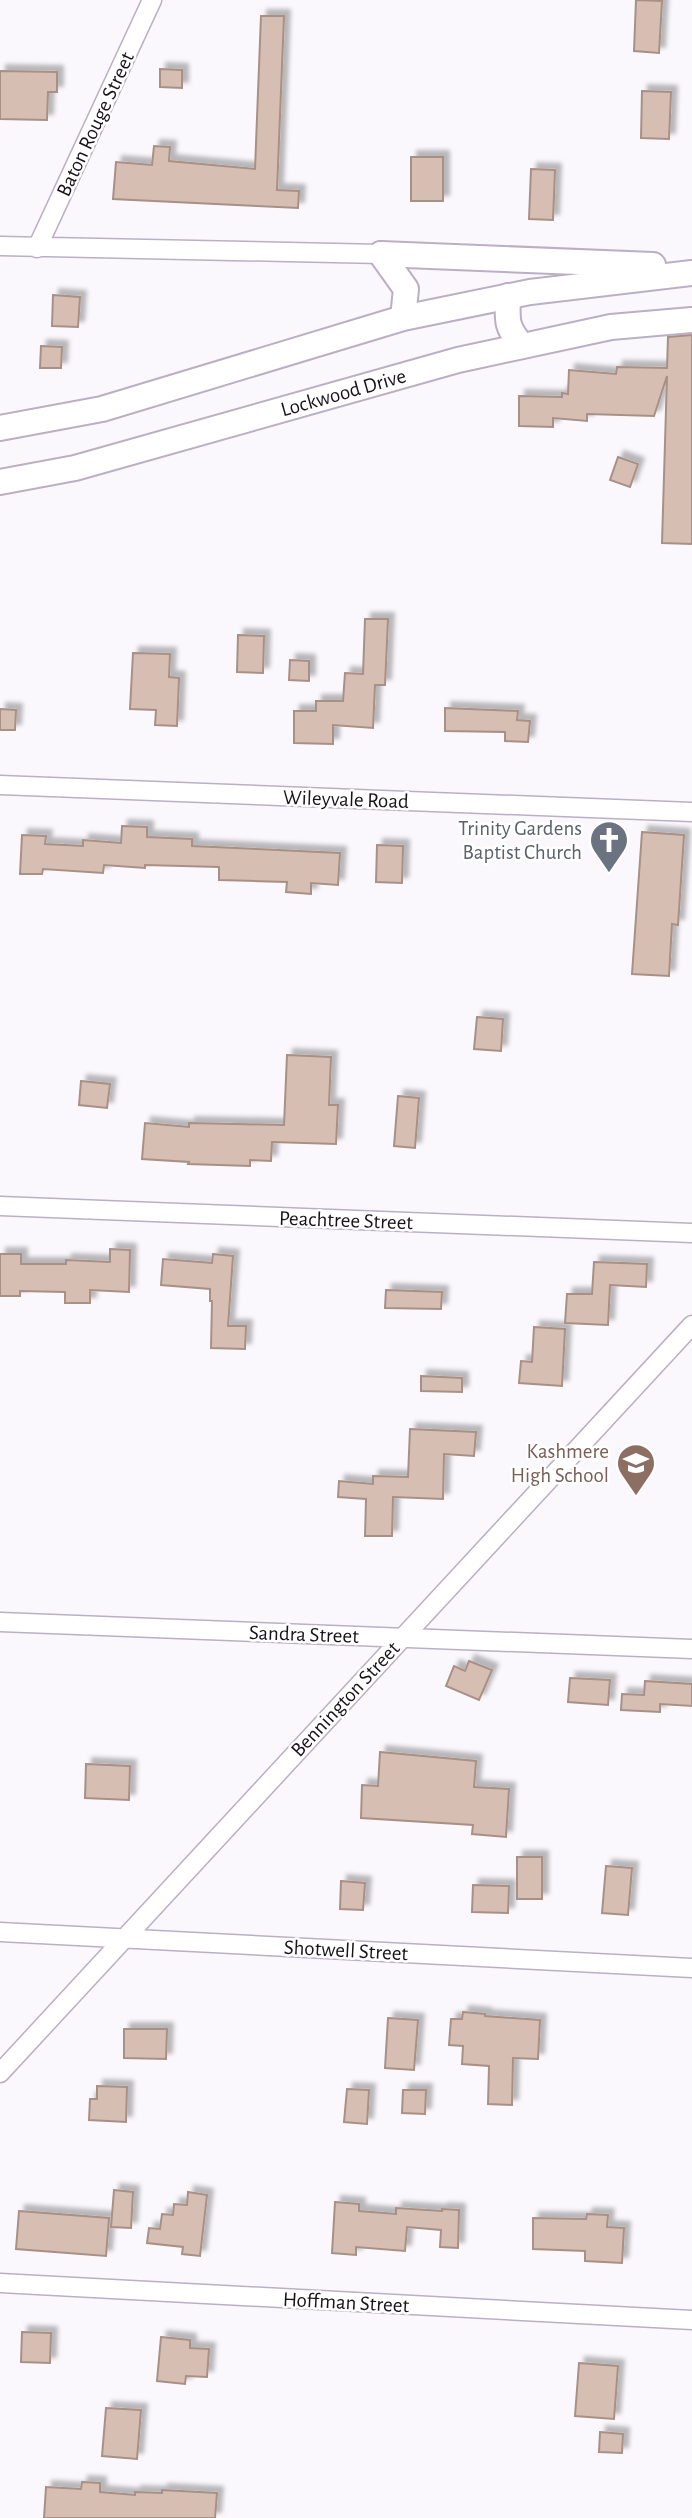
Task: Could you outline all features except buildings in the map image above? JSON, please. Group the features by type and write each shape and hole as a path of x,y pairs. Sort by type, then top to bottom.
{"main road":[{"path":"381,254 692,267"},
{"path":"381,254 406,289 403,318"},
{"path":"0,428 102,409 403,318 508,296 692,273"},
{"path":"508,296 506,320 509,330 522,346"},
{"name":"Lockwood Drive","path":"0,482 75,468 458,360 611,327 692,320"}],"street":[{"name":"Baton Rouge Street","path":"37,248 152,0"},
{"path":"0,246 381,254"},
{"name":"Wileyvale Road","path":"0,785 692,812"},
{"name":"Peachtree Street","path":"0,1206 692,1233"},
{"name":"Bennington Street","path":"0,2073 692,1325"},
{"name":"Sandra Street","path":"0,1622 692,1649"},
{"name":"Shotwell Street","path":"0,1932 692,1968"},
{"name":"Hoffman Street","path":"0,2283 692,2320"}],"place":[{"name":"Trinity Gardens Baptist Church","path":"609,874"},
{"name":"Kashmere High School","path":"636,1497"}]}
